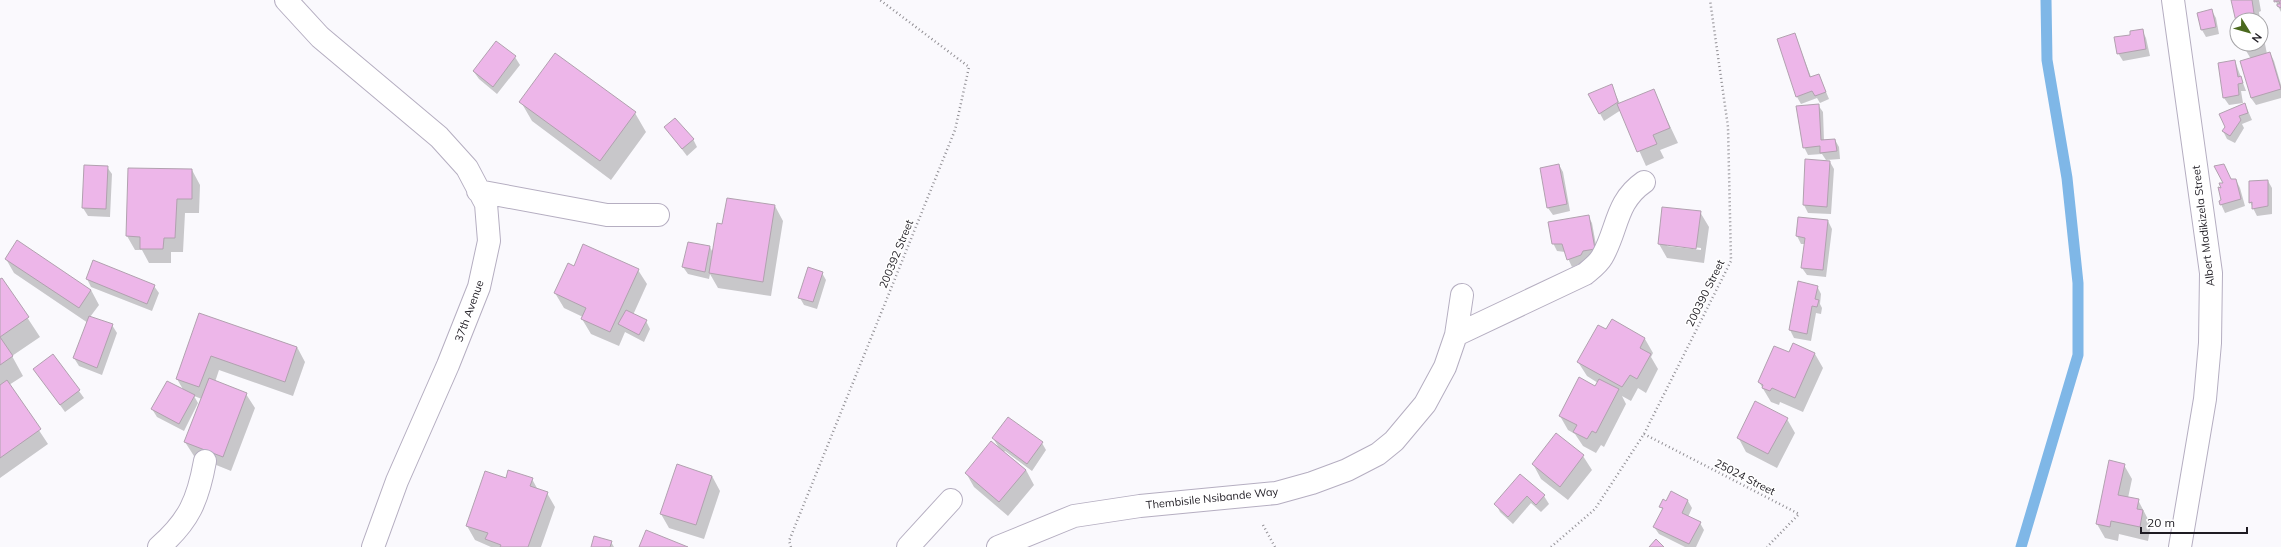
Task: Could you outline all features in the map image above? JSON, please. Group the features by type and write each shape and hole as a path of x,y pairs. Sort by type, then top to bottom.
{"street":[{"name":"37th Avenue","path":"286,0 320,37 439,137 467,168 486,204 489,241 479,287 448,365 397,481 373,547"},
{"name":"Albert Madikizela Street","path":"2173,0 2211,273 2210,344 2205,399 2180,547"},
{"path":"1456,335 1584,274 1594,266 1602,258 1626,198 1634,189 1644,182"},
{"path":"478,191 607,215 658,215"},
{"name":"Thembisile Nsibande Way","path":"998,547 1074,516 1140,506 1276,493 1312,484 1347,470 1378,454 1394,441 1425,404 1445,367 1456,335 1462,295"},
{"path":"159,547 177,531 190,512 200,490 204,461"},
{"path":"908,547 951,500"}],"path":[{"name":"200392 Street","path":"791,547 790,541 792,533 955,130 969,67 880,0"},
{"name":"200390 Street","path":"1551,547 1595,509 1644,434 1731,261 1728,127 1710,0"},
{"name":"25024 Street","path":"1644,434 1799,514 1767,547"}],"building":[{"path":"2231,0 2252,0 2254,12 2234,12"},
{"path":"2274,0 2281,0 2281,8 2277,6 2277,4 2280,4 2279,1 2274,2"},
{"path":"2212,9 2216,27 2201,30 2197,13"},
{"path":"2143,29 2146,49 2117,54 2114,37 2130,35 2130,31"},
{"path":"1795,33 1810,77 1819,74 1826,92 1815,96 1812,91 1796,97 1777,39"},
{"path":"496,41 516,56 493,87 473,71"},
{"path":"2270,52 2281,89 2251,98 2240,61"},
{"path":"555,53 636,112 600,161 519,102"},
{"path":"2235,60 2238,77 2241,76 2243,83 2238,84 2239,95 2223,98 2218,63"},
{"path":"1612,84 1618,102 1599,114 1588,94"},
{"path":"1654,89 1670,128 1653,135 1657,144 1637,152 1617,104"},
{"path":"2245,103 2248,113 2239,116 2241,120 2230,136 2222,131 2225,127 2219,114"},
{"path":"1819,104 1821,140 1835,139 1837,151 1820,153 1820,146 1803,148 1796,106"},
{"path":"675,118 694,139 682,149 664,127"},
{"path":"1805,159 1830,161 1827,207 1803,205"},
{"path":"1559,164 1567,204 1547,208 1540,168"},
{"path":"2224,164 2231,179 2236,179 2241,199 2220,205 2219,201 2221,200 2218,187 2221,188 2219,183 2223,183 2214,166"},
{"path":"84,165 108,166 106,209 82,208"},
{"path":"128,168 192,169 192,199 177,199 175,238 164,238 163,249 140,249 140,237 126,236"},
{"path":"2268,180 2268,206 2252,209 2252,202 2249,203 2249,181"},
{"path":"727,198 775,205 763,282 709,273 717,223 722,224"},
{"path":"1662,207 1701,211 1696,249 1658,244"},
{"path":"1589,215 1595,249 1583,251 1581,255 1567,260 1562,244 1552,244 1548,222"},
{"path":"1798,217 1828,220 1823,270 1801,268 1805,238 1796,236"},
{"path":"17,240 91,290 79,308 5,259"},
{"path":"688,242 710,246 705,272 682,267"},
{"path":"583,244 639,269 610,332 581,319 586,308 554,293 568,263 574,266"},
{"path":"93,260 155,285 147,304 86,279"},
{"path":"808,267 823,272 813,302 798,298"},
{"path":"2,278 29,317 0,337 0,279"},
{"path":"1798,281 1818,286 1815,299 1819,300 1817,307 1812,306 1807,334 1789,330"},
{"path":"626,310 647,320 639,335 618,324"},
{"path":"199,313 297,347 285,382 211,356 199,387 176,379"},
{"path":"89,316 113,324 97,368 73,358"},
{"path":"1612,319 1645,338 1640,348 1651,354 1637,379 1630,375 1622,387 1577,362 1598,325 1606,329"},
{"path":"0,337 13,356 0,365"},
{"path":"1793,343 1815,353 1795,398 1772,388 1770,391 1762,388 1763,385 1758,382 1774,346 1789,352"},
{"path":"53,354 80,390 60,405 33,369"},
{"path":"1579,377 1595,386 1599,379 1619,389 1596,433 1592,431 1587,439 1573,432 1577,425 1559,416"},
{"path":"209,378 247,393 223,457 184,442"},
{"path":"7,380 41,429 0,458 0,385"},
{"path":"167,381 195,395 179,424 151,409"},
{"path":"1755,401 1788,418 1768,454 1737,438"},
{"path":"1008,417 1043,442 1027,464 992,438"},
{"path":"1556,433 1584,455 1560,487 1532,464"},
{"path":"991,441 1026,470 999,502 965,473"},
{"path":"2109,460 2125,464 2118,495 2139,499 2137,509 2143,510 2140,527 2111,521 2110,527 2096,524"},
{"path":"677,464 712,476 696,525 660,514"},
{"path":"508,470 533,478 530,486 548,492 528,547 500,547 501,545 485,539 488,533 466,526 485,471 506,478"},
{"path":"1520,474 1545,495 1536,505 1527,496 1508,517 1494,504"},
{"path":"1671,491 1688,500 1682,513 1701,522 1689,544 1653,527 1663,508 1659,507 1663,499 1666,501"},
{"path":"646,530 688,547 639,547"},
{"path":"594,536 612,541 610,547 591,547"},
{"path":"1656,539 1664,547 1649,547"}],"waterway":[{"path":"2021,547 2078,355 2078,283 2067,178 2047,60 2046,0"}]}
